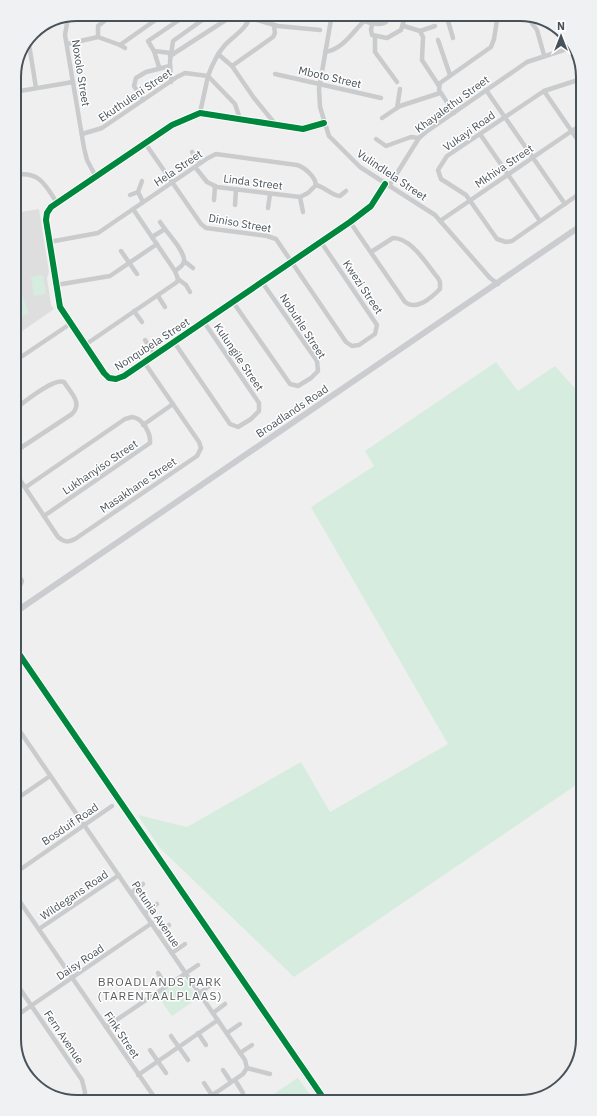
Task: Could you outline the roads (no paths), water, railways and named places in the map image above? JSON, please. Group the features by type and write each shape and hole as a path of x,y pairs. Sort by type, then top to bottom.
{"main road":[{"name":"Broadlands Road","path":"21,608 576,230"}],"street":[{"path":"98,37 98,26 104,21"},
{"path":"120,44 154,21"},
{"path":"159,67 154,51 148,43 149,40 178,21"},
{"path":"171,82 171,55 175,39 201,21"},
{"path":"154,51 171,55 224,21"},
{"path":"200,113 208,76 218,54 225,45 238,34 247,21"},
{"path":"262,21 274,26 320,30"},
{"name":"Vulindlela Street","path":"331,21 319,83 318,100 324,123 332,141 360,167 431,211 490,278 498,284"},
{"path":"325,52 334,51 342,46 364,21 385,24 386,21"},
{"path":"373,23 371,33 375,36 388,38 404,26 405,21"},
{"path":"448,21 453,38"},
{"path":"439,86 440,83 491,47 497,21"},
{"name":"Noxolo Street","path":"67,22 65,30 85,154 96,177"},
{"path":"531,22 537,30 544,55"},
{"path":"232,66 273,37 275,32 274,26"},
{"path":"404,26 420,31 435,26"},
{"path":"420,31 423,37 422,60 439,86 440,93 454,113"},
{"path":"375,36 375,52 396,82"},
{"path":"67,44 98,37 120,44 125,48"},
{"path":"438,40 450,76"},
{"path":"29,47 36,88"},
{"name":"Khayalethu Street","path":"387,185 419,138 527,62 568,48"},
{"path":"218,54 232,66 254,98 276,125"},
{"path":"143,100 136,91 134,80 146,72 159,67 170,66"},
{"name":"Ekuthuleni Street","path":"82,134 102,128 185,73 208,76"},
{"name":"Mboto Street","path":"275,74 381,98"},
{"path":"208,76 235,104 240,119"},
{"name":"Vukayi Road","path":"576,81 544,91 444,159 438,170 441,178 463,192 494,236 501,241 512,241 576,196"},
{"path":"21,91 73,82"},
{"path":"397,108 400,89"},
{"path":"486,90 565,204"},
{"path":"544,91 576,138"},
{"path":"382,118 397,108 440,93"},
{"name":"Nonqubela Street","path":"324,123 304,129 200,113 179,121 145,143 57,203 47,214 49,242 60,307 104,373 112,379 124,376 350,222 371,206 387,185"},
{"name":"Mkhiva Street","path":"440,221 576,127"},
{"path":"480,134 540,221"},
{"path":"376,139 386,146 411,137 419,138"},
{"name":"Diniso Street","path":"145,143 203,226 272,238 279,242 291,261"},
{"path":"192,152 200,163"},
{"name":"Hela Street","path":"49,242 98,233 212,155 219,154 303,167 315,180 316,186"},
{"name":"Linda Street","path":"195,167 207,182 215,186 300,197"},
{"path":"21,174 37,177 42,181 57,203"},
{"path":"142,181 138,192 143,202"},
{"path":"214,200 215,186"},
{"path":"303,212 300,197 316,186 326,188 337,196 340,196 346,190"},
{"path":"235,204 236,189"},
{"path":"130,195 138,192"},
{"path":"268,208 270,194"},
{"path":"133,209 176,271 177,281"},
{"path":"160,222 177,244 184,261 193,268"},
{"path":"350,222 371,252 406,302 410,305 419,304 440,289 440,282 438,278 413,248 402,240 393,238 371,252"},
{"path":"152,237 165,229"},
{"name":"Kwezi Street","path":"291,261 346,342 352,346 359,345 375,334 377,325 321,242"},
{"path":"56,285 107,277 129,264 157,244"},
{"path":"121,251 137,274"},
{"path":"176,271 184,264 184,261"},
{"path":"85,345 158,296 177,281 183,282 190,292"},
{"name":"Nobuhle Street","path":"233,302 290,384 298,386 311,378 318,371 317,361 262,282"},
{"path":"158,296 165,307"},
{"path":"134,311 142,322"},
{"name":"Kulungile Street","path":"174,342 230,424 238,427 251,419 259,411 259,403 204,322"},
{"path":"21,358 70,324"},
{"path":"145,340 155,355"},
{"name":"Masakhane Street","path":"21,480 44,516 62,540 71,541 197,456 201,448 199,442 144,362"},
{"path":"21,404 50,384 59,381 64,382 77,402 77,408 72,414 21,448"},
{"path":"143,425 173,404"},
{"name":"Lukhanyiso Street","path":"26,487 125,419 136,417 150,436 150,443 146,447 44,516"},
{"path":"21,657 321,1095"},
{"name":"Petunia Avenue","path":"21,734 227,1033 245,1060 247,1068"},
{"path":"21,796 50,776"},
{"name":"Bosduif Road","path":"21,869 112,806"},
{"name":"Wildegans Road","path":"39,929 118,875"},
{"path":"131,893 143,884"},
{"name":"Fink Street","path":"21,903 152,1095"},
{"path":"145,913 157,904"},
{"name":"Daisy Road","path":"21,1013 152,923"},
{"path":"159,933 169,925"},
{"path":"172,953 185,944"},
{"path":"106,1027 185,972 198,965"},
{"path":"158,973 166,986"},
{"path":"199,993 211,985"},
{"name":"Fern Avenue","path":"21,990 82,1080 85,1095"},
{"path":"213,1013 225,1004"},
{"path":"138,1074 218,1020"},
{"path":"227,1033 240,1024"},
{"path":"198,1033 206,1045"},
{"path":"171,1036 188,1060"},
{"path":"240,1053 252,1045"},
{"path":"150,1050 166,1073"},
{"path":"204,1083 214,1094 243,1074 247,1068 270,1074"},
{"path":"223,1070 243,1093"}],"district":[{"name":"BROADLANDS PARK (TARENTAALPLAAS)","path":"160,989"}]}
